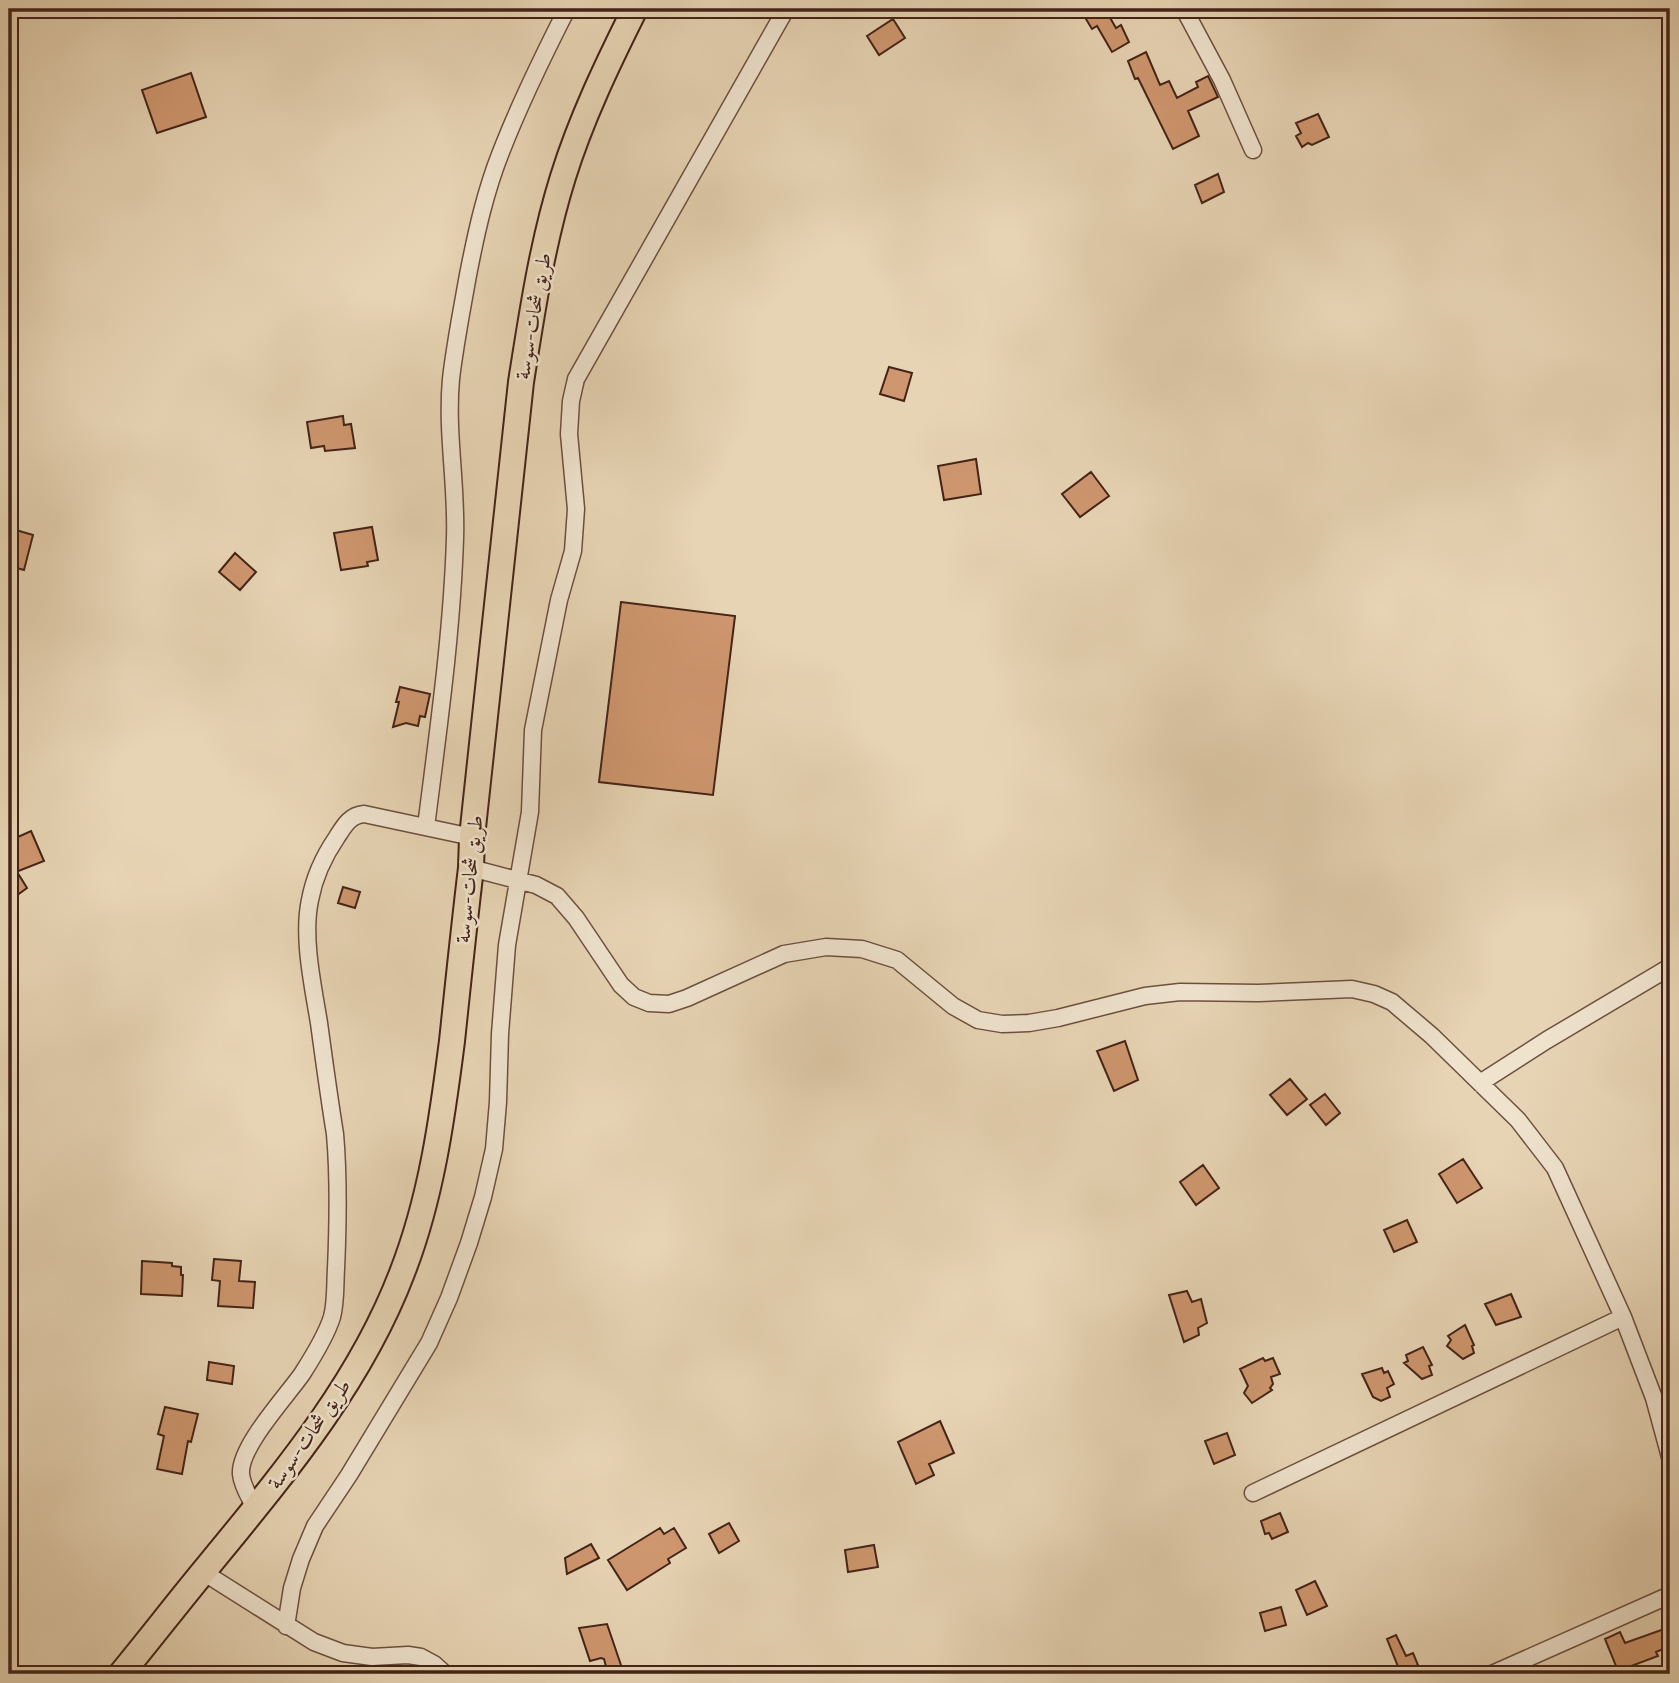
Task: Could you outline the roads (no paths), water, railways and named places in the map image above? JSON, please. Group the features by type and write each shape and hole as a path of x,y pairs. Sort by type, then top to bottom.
{"main road":[{"name":"طريق شحات-سوسة","path":"121,1674 256,1508 326,1415 370,1344 402,1274 421,1215 443,1113 521,382 533,308 548,230 575,141 635,9"}],"street":[{"path":"426,827 454,570 451,380 461,311 478,228 500,154 538,66 568,9"},
{"path":"286,1626 292,1588 315,1526 429,1343 449,1298 469,1243 494,1149 507,945 530,812 533,730 559,600 573,551 576,509 569,434 571,401 576,379 786,9"},
{"path":"1184,9 1222,80 1253,149"},
{"path":"256,1508 243,1485 241,1474 244,1455 303,1373 331,1318 335,1296 337,1161 310,968 307,931 309,902 320,868 334,841 354,816 364,814 472,837"},
{"path":"471,868 536,885 557,896 576,918 621,985 634,997 649,1003 669,1004 784,954 826,947 862,949 897,960 953,1006 978,1020 1002,1024 1058,1018 1145,996 1180,992 1258,993 1352,989 1374,993 1392,1002 1432,1036 1518,1120 1555,1168 1623,1318 1654,1398 1670,1457"},
{"path":"1480,1083 1670,967"},
{"path":"1253,1493 1623,1318"},
{"path":"203,1572 314,1642 342,1653 372,1657 421,1657 445,1674"},
{"path":"1492,1674 1670,1595"}]}
